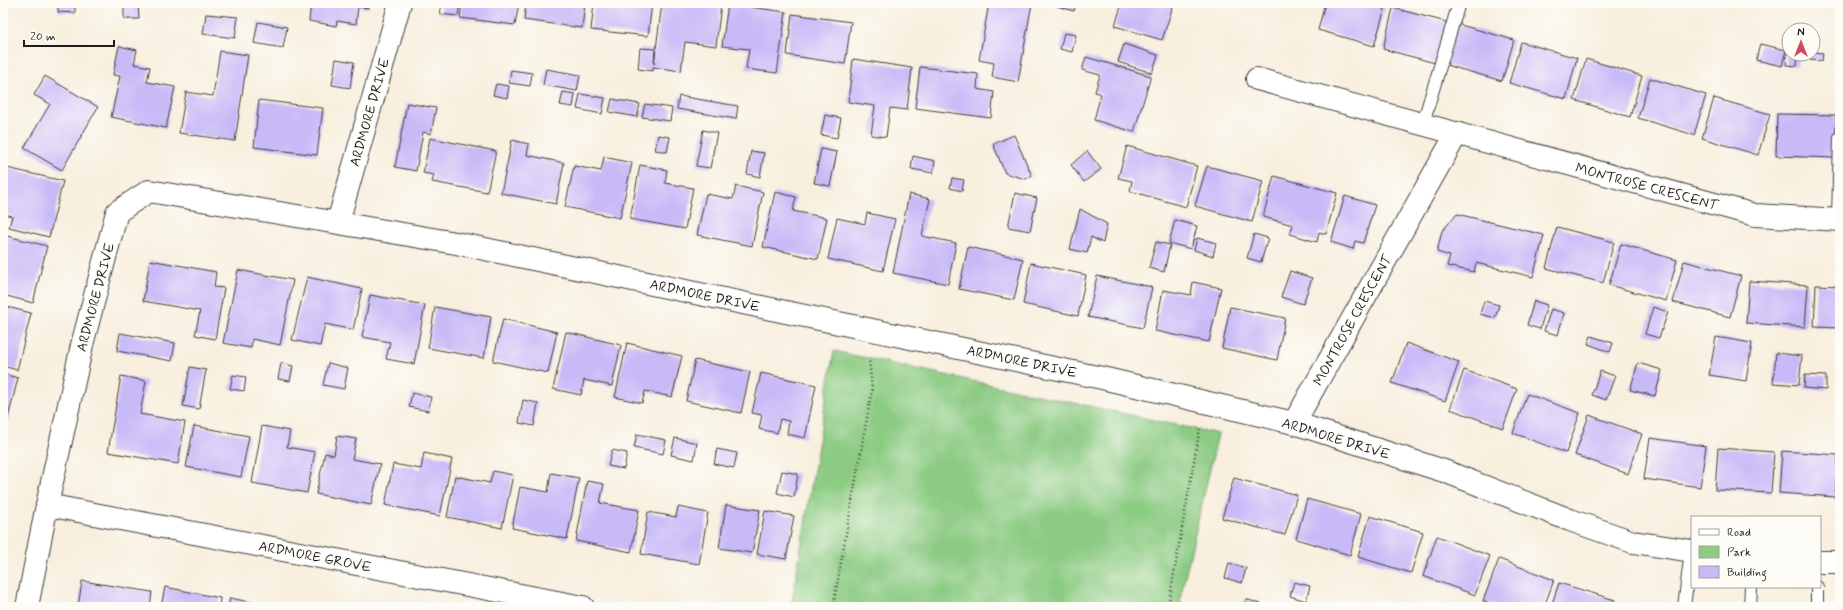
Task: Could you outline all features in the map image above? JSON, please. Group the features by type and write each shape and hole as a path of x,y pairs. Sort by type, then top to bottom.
{"street":[{"name":"ARDMORE DRIVE","path":"338,222 400,3"},
{"name":"MONTROSE CRESCENT","path":"1257,79 1423,123 1755,215 1839,220"},
{"name":"MONTROSE CRESCENT","path":"1294,423 1457,133"},
{"name":"ARDMORE DRIVE","path":"27,607 47,505 82,345 117,212 149,191 456,243 1102,378 1205,402 1294,423 1444,471 1570,520 1633,542 1691,551"},
{"name":"ARDMORE GROVE","path":"47,505 583,607"},
{"path":"1821,562 1840,562"}],"lane":[{"path":"1423,123 1458,3"},
{"path":"1839,220 1840,137"},
{"path":"1684,607 1691,558"},
{"path":"1750,607 1751,588"},
{"path":"1817,588 1817,607"}],"path":[{"path":"833,607 872,390 869,359 874,330"},
{"path":"1168,607 1205,402"}],"green space":[{"path":"834,351 1218,434 1180,599 1182,607 791,607"}],"building":[{"path":"58,3 75,3 75,13 58,12"},
{"path":"124,3 138,3 139,19 124,19"},
{"path":"311,3 369,3 368,8 358,7 356,24 337,21 336,26 309,21"},
{"path":"442,3 460,3 458,16 440,14"},
{"path":"462,3 519,3 515,25 460,18"},
{"path":"526,3 585,3 582,28 524,20"},
{"path":"594,3 652,3 648,36 591,30"},
{"path":"662,3 721,4 716,46 685,42 681,71 653,67 653,71 638,69 640,48 655,49 654,64"},
{"path":"989,3 1032,3 1018,82 992,77 994,63 979,60"},
{"path":"1058,3 1076,3 1074,11 1057,6"},
{"path":"1122,3 1174,3 1162,40 1115,26"},
{"path":"1325,3 1378,3 1386,5 1374,46 1318,30"},
{"path":"728,4 786,12 777,73 746,69 749,49 722,46"},
{"path":"1393,8 1450,23 1439,64 1383,49"},
{"path":"206,14 238,17 235,38 203,34"},
{"path":"792,14 851,22 845,64 787,55"},
{"path":"258,22 287,27 283,48 254,43"},
{"path":"1457,24 1514,40 1502,81 1446,65"},
{"path":"1064,33 1076,35 1072,52 1060,49"},
{"path":"1521,42 1577,58 1566,99 1509,83"},
{"path":"1124,44 1158,55 1152,73 1118,62"},
{"path":"1760,44 1781,49 1781,62 1783,62 1782,66 1756,60"},
{"path":"119,46 137,50 134,64 150,67 147,82 175,87 166,128 111,117 120,76 113,75"},
{"path":"220,51 248,55 235,141 179,133 186,92 213,96"},
{"path":"1821,53 1823,53 1821,61"},
{"path":"1086,57 1151,76 1134,132 1094,120 1101,94 1095,92 1100,75 1082,70"},
{"path":"336,59 354,62 350,88 332,85"},
{"path":"853,59 912,68 907,110 890,108 886,137 871,135 875,106 848,102"},
{"path":"1586,59 1642,76 1630,117 1574,100"},
{"path":"1786,62 1797,62 1797,66 1786,65"},
{"path":"920,67 978,74 977,89 994,92 991,118 915,108"},
{"path":"546,69 580,75 577,91 543,85"},
{"path":"511,70 532,73 530,86 509,83"},
{"path":"45,76 98,107 62,170 24,148 50,104 34,95"},
{"path":"1650,78 1706,95 1694,135 1638,118"},
{"path":"496,84 509,86 507,98 493,95"},
{"path":"563,92 575,94 573,107 560,105"},
{"path":"580,94 605,98 602,114 577,109"},
{"path":"679,96 738,106 736,119 677,109"},
{"path":"1714,98 1770,114 1758,155 1702,138"},
{"path":"612,99 640,104 637,117 609,112"},
{"path":"259,100 323,108 317,155 254,147"},
{"path":"407,103 436,108 431,134 423,132 416,171 395,167"},
{"path":"645,104 672,108 670,121 642,117"},
{"path":"1777,114 1836,115 1835,158 1776,156"},
{"path":"825,115 841,118 837,138 821,135"},
{"path":"703,130 717,133 710,168 696,166"},
{"path":"658,135 670,137 667,152 655,150"},
{"path":"1014,135 1032,176 1025,179 1005,173 993,144"},
{"path":"430,138 496,151 487,192 432,182 434,175 423,173"},
{"path":"512,140 529,144 527,155 564,163 556,204 501,193"},
{"path":"1127,146 1197,166 1186,207 1130,191 1132,181 1118,178"},
{"path":"821,149 837,152 830,186 814,183"},
{"path":"751,151 764,153 760,177 747,174"},
{"path":"1087,151 1101,169 1084,182 1071,165"},
{"path":"913,156 935,161 933,173 911,169"},
{"path":"604,157 632,163 620,218 565,207 574,166 601,171"},
{"path":"640,165 667,170 665,183 693,188 685,229 630,219"},
{"path":"1207,166 1263,181 1252,222 1195,206"},
{"path":"3,167 63,181 49,237 9,227 12,216 3,214"},
{"path":"1274,176 1337,193 1326,234 1319,232 1317,242 1290,234 1293,225 1263,217"},
{"path":"952,178 964,180 962,191 950,188"},
{"path":"736,186 763,192 752,246 697,235 706,194 733,199"},
{"path":"775,192 796,197 793,211 827,218 818,259 763,247"},
{"path":"1015,193 1037,198 1030,231 1008,227"},
{"path":"909,194 930,199 922,236 956,243 948,284 893,273"},
{"path":"1345,196 1375,205 1363,243 1355,241 1353,249 1331,242"},
{"path":"1080,209 1107,224 1103,243 1091,237 1087,253 1070,249"},
{"path":"867,213 895,219 883,271 828,259 837,218 865,224"},
{"path":"1457,214 1544,235 1533,277 1476,263 1474,272 1447,266 1450,256 1437,252 1442,231"},
{"path":"1175,220 1197,226 1191,249 1169,243"},
{"path":"1557,227 1614,242 1603,283 1546,268"},
{"path":"1254,234 1268,238 1261,262 1247,258"},
{"path":"3,235 47,246 33,303 3,295"},
{"path":"1197,238 1216,243 1213,256 1194,250"},
{"path":"1156,242 1170,245 1164,272 1149,268"},
{"path":"1621,244 1677,260 1666,301 1609,285"},
{"path":"968,247 1023,259 1014,300 959,289"},
{"path":"150,260 216,272 214,287 224,288 215,339 195,335 200,311 143,301"},
{"path":"1684,261 1741,276 1730,317 1673,302"},
{"path":"1031,263 1086,275 1078,316 1023,304"},
{"path":"238,270 293,280 280,345 252,339 251,348 223,343"},
{"path":"1290,271 1312,278 1303,304 1281,297"},
{"path":"1097,276 1152,287 1143,328 1088,317"},
{"path":"307,277 362,289 353,330 325,324 320,346 292,340"},
{"path":"1749,281 1808,285 1805,327 1746,323"},
{"path":"1193,282 1221,288 1209,342 1155,331 1163,290 1191,295"},
{"path":"1816,285 1840,286 1840,328 1814,327"},
{"path":"370,295 425,305 414,364 386,359 390,342 362,337"},
{"path":"1484,301 1499,305 1495,318 1480,314"},
{"path":"1534,301 1547,305 1540,329 1527,325"},
{"path":"3,306 31,313 17,370 3,366"},
{"path":"435,307 491,317 484,358 428,348"},
{"path":"1230,307 1285,318 1277,360 1222,348"},
{"path":"1653,307 1668,312 1659,338 1645,334"},
{"path":"1551,309 1564,313 1558,335 1544,331"},
{"path":"503,319 557,332 548,373 493,361"},
{"path":"566,332 621,345 612,386 584,380 581,395 553,389"},
{"path":"120,333 175,343 172,361 117,351"},
{"path":"1591,336 1613,343 1610,352 1588,344"},
{"path":"1716,337 1752,343 1746,381 1709,375"},
{"path":"627,343 682,356 672,397 645,391 642,403 615,397"},
{"path":"1406,343 1459,362 1445,401 1392,383"},
{"path":"1776,353 1802,356 1799,385 1773,383"},
{"path":"695,360 750,372 741,413 686,401"},
{"path":"281,363 293,366 290,381 278,379"},
{"path":"328,363 348,368 344,389 323,385"},
{"path":"1638,363 1662,370 1655,396 1630,390"},
{"path":"190,367 206,370 199,409 183,406"},
{"path":"1464,370 1517,389 1503,428 1450,409"},
{"path":"1600,371 1615,376 1606,400 1592,395"},
{"path":"761,373 816,385 805,438 787,434 789,421 780,419 777,433 759,429 762,415 752,413"},
{"path":"3,374 18,378 4,434 3,434"},
{"path":"233,375 246,377 244,391 230,389"},
{"path":"1805,375 1826,376 1826,390 1804,388"},
{"path":"121,376 146,381 140,414 185,422 178,464 108,452"},
{"path":"412,393 431,397 428,411 409,407"},
{"path":"1527,394 1580,413 1566,453 1513,433"},
{"path":"523,400 538,403 534,426 519,423"},
{"path":"1589,415 1642,434 1628,474 1575,455"},
{"path":"194,426 249,436 241,477 186,467"},
{"path":"262,426 290,431 287,447 315,452 307,493 252,483"},
{"path":"637,434 666,440 663,454 634,448"},
{"path":"337,436 356,439 352,459 380,464 371,505 316,494 325,453 334,455"},
{"path":"675,438 697,443 694,460 671,455"},
{"path":"1650,438 1706,446 1700,487 1644,479"},
{"path":"1718,448 1774,452 1771,493 1715,490"},
{"path":"717,449 737,453 734,468 714,464"},
{"path":"612,450 627,453 624,469 608,466"},
{"path":"1782,451 1838,455 1835,497 1779,493"},
{"path":"424,453 452,459 440,516 385,505 393,464 421,469"},
{"path":"493,471 513,475 502,528 447,517 455,476 490,483"},
{"path":"782,471 798,474 794,497 777,493"},
{"path":"551,473 579,478 567,539 512,528 520,487 548,492"},
{"path":"1234,478 1297,495 1285,535 1222,518"},
{"path":"587,481 604,484 600,503 639,510 631,552 576,541"},
{"path":"1307,499 1361,514 1350,555 1296,539"},
{"path":"726,505 760,510 752,553 719,548"},
{"path":"678,507 708,513 699,564 641,554 648,512 676,517"},
{"path":"765,511 794,516 786,559 757,554"},
{"path":"1370,516 1423,532 1411,573 1358,557"},
{"path":"1437,536 1490,556 1475,595 1423,576"},
{"path":"1499,559 1554,580 1544,607 1499,607 1483,601"},
{"path":"1229,563 1246,568 1242,583 1225,578"},
{"path":"82,581 152,592 150,607 78,607"},
{"path":"1294,582 1310,586 1306,601 1290,596"},
{"path":"1559,583 1615,600 1613,607 1551,607"},
{"path":"165,587 220,598 219,607 161,607"},
{"path":"230,598 270,606 270,607 228,607"},
{"path":"1246,599 1269,607 1243,607"},
{"path":"1624,604 1638,606 1638,607 1624,607"}]}
